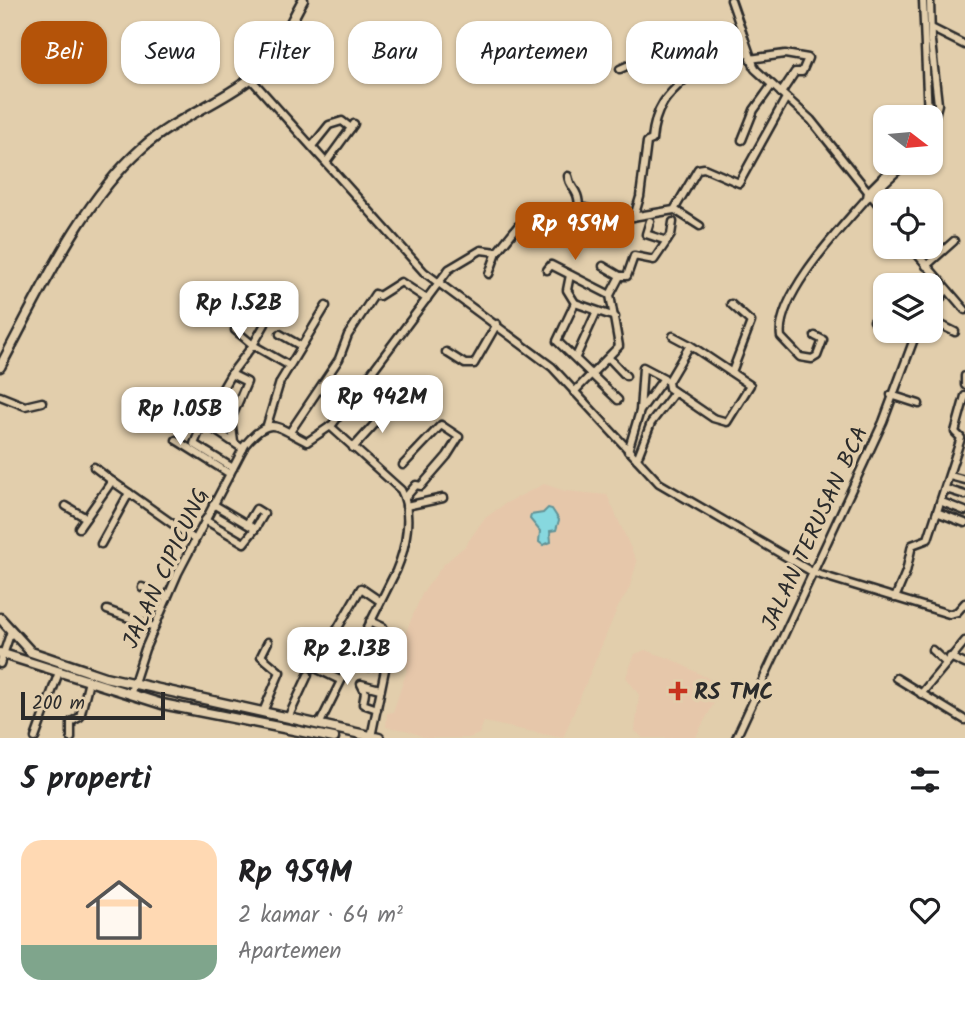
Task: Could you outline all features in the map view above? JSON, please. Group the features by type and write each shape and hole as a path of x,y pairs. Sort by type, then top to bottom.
{"main road":[{"path":"291,21 303,0"},
{"path":"0,366 86,213 140,149 163,131 243,84"},
{"path":"0,618 31,652 132,683 375,737"},
{"path":"27,662 31,652"},
{"path":"1,653 130,695 228,718 334,738"},
{"path":"228,718 230,705"}],"street":[{"path":"731,0 738,21"},
{"path":"923,0 938,105"},
{"path":"928,105 927,41 931,28 930,0"},
{"path":"931,28 965,45"},
{"path":"743,37 749,56 761,76 827,139 873,200"},
{"path":"673,211 698,169 704,168 739,183 794,72 802,72 808,58 785,54 743,57"},
{"path":"620,69 626,66"},
{"path":"256,84 424,272 552,367 665,488 814,573 949,614 957,612 965,603"},
{"path":"634,217 640,197 647,141 653,140 655,115 678,84"},
{"path":"742,140 754,110 772,85"},
{"path":"313,145 330,124 341,121 353,126 327,161"},
{"path":"815,336 823,340 817,356 812,359 800,357 780,337 783,314 820,254 886,175"},
{"path":"869,195 892,175"},
{"path":"568,176 578,192 579,209"},
{"path":"489,274 497,253 518,226 532,221 554,223 579,209 585,208 612,216 634,217 673,211 700,226"},
{"path":"650,221 646,234 667,241"},
{"path":"625,252 654,260 667,241 673,222"},
{"path":"926,266 954,241"},
{"path":"326,306 288,365 271,406 267,425 290,432 307,442 330,426 449,269 464,257 481,250 497,253"},
{"path":"556,256 549,267 610,295"},
{"path":"603,266 620,276 628,274 635,256"},
{"path":"920,259 965,310"},
{"path":"570,275 567,290 575,303 596,313 615,317"},
{"path":"574,392 619,346 610,295 620,276"},
{"path":"290,432 339,359 348,335 375,294 379,296 401,282 427,299"},
{"path":"943,295 946,290"},
{"path":"575,303 557,341 618,400"},
{"path":"730,304 751,322 733,372"},
{"path":"576,357 596,313"},
{"path":"231,471 194,444 203,422 231,374 265,324"},
{"path":"446,352 465,364 474,364 497,324"},
{"path":"943,326 956,332"},
{"path":"234,330 253,345 288,365"},
{"path":"280,334 300,346"},
{"path":"673,336 690,345 733,372 750,386 727,422 713,418 674,393 668,382 690,345"},
{"name":"JALAN TERUSAN BCA","path":"736,738 883,422 909,343"},
{"path":"609,358 626,376"},
{"path":"628,451 640,411 643,367 664,377 640,411"},
{"path":"219,433 231,419 247,383 231,374"},
{"path":"965,376 965,384"},
{"path":"641,393 650,397"},
{"path":"637,459 651,424 674,393"},
{"path":"891,395 919,404"},
{"path":"0,396 25,405 42,402"},
{"path":"895,598 906,572 912,545 928,539 939,513 961,438 955,432 965,396"},
{"path":"353,448 392,405"},
{"path":"231,419 234,442"},
{"path":"203,422 243,449"},
{"path":"403,465 443,424 459,437 447,456 421,486 416,485 405,502"},
{"name":"JALAN CIPICUNG","path":"130,695 132,683 154,627 194,539 243,449 256,433 267,425"},
{"path":"319,725 404,550 405,502 401,490 330,426"},
{"path":"176,440 231,471"},
{"path":"94,467 194,539"},
{"path":"950,476 965,480"},
{"path":"79,528 112,481"},
{"path":"946,489 965,495"},
{"path":"101,544 129,493"},
{"path":"405,502 443,498"},
{"path":"942,502 965,511"},
{"path":"213,504 255,529"},
{"path":"66,506 86,518"},
{"path":"205,520 244,543 264,514 256,509 247,524"},
{"path":"939,513 965,523"},
{"path":"142,587 167,599"},
{"path":"362,636 377,643 376,656 369,667 329,648 330,640 361,588 380,601"},
{"path":"107,610 154,627"},
{"path":"957,612 965,617"},
{"path":"370,621 383,628"},
{"path":"0,664 1,653 11,631"},
{"path":"330,640 318,636 301,661 340,680"},
{"path":"921,694 948,660 962,649 965,641"},
{"path":"263,712 281,672 261,656 268,642"},
{"path":"932,650 948,660 965,664"},
{"path":"376,656 396,663"},
{"path":"375,737 380,689 387,660"},
{"path":"35,738 59,672"},
{"path":"288,718 308,675"},
{"path":"895,678 964,717"},
{"path":"71,738 71,722 80,717 89,681"},
{"path":"377,709 363,704 365,692 361,684 380,689"}],"shaded area":[{"path":"544,484 565,491 607,495 637,562 629,589 617,609 563,738 484,722 479,734 469,738 426,738 406,730 386,727 387,713 393,712 407,670 405,634 422,594 443,565 465,546 484,519 506,503"},
{"name":"RS TMC","path":"645,650 671,659 719,684 714,703 695,738 643,738 635,731 639,695 626,677 635,654"}],"water":[{"path":"548,508 552,509 559,520 556,530 550,531 551,542 543,545 539,542 540,531 530,519 531,515 543,513"}],"place":[{"name":"RS TMC","path":"678,691"}]}
